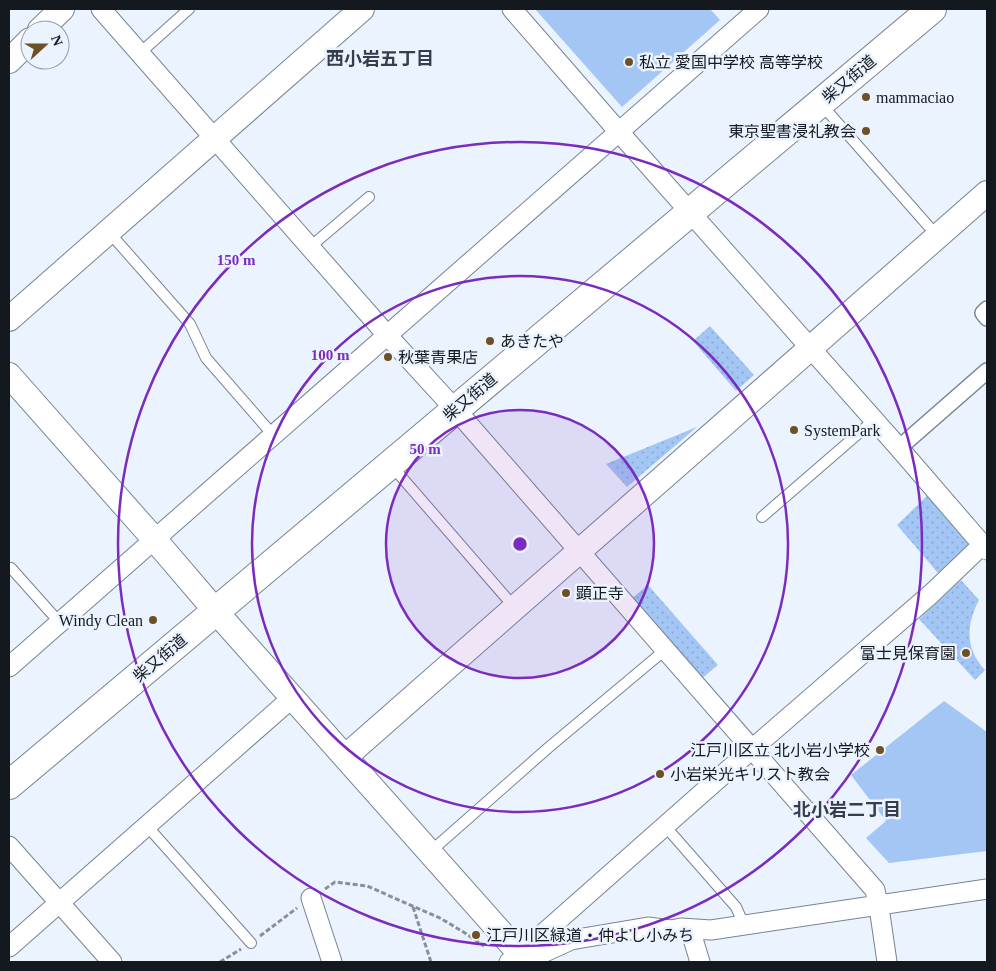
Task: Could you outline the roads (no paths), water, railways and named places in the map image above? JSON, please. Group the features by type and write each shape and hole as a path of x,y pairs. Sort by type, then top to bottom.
{"main road":[{"name":"柴又街道","path":"9,785 932,9"}],"street":[{"path":"50,20 62,9"},
{"path":"101,9 387,335 580,551 875,890 887,962"},
{"path":"9,319 362,9"},
{"path":"512,9 986,546 978,550 931,594 665,826 520,960"},
{"path":"9,668 759,9"},
{"path":"9,61 20,50"},
{"path":"345,757 987,193"},
{"path":"987,309 983,313 987,318"},
{"path":"899,448 987,371"},
{"path":"9,375 215,611 430,852 520,960"},
{"path":"9,947 292,698"},
{"path":"9,846 112,962"},
{"path":"520,960 571,940 648,927 671,930 681,928 711,930 987,889"},
{"path":"311,898 332,962"},
{"path":"690,929 700,962"}],"lane":[{"path":"140,53 189,9"},
{"path":"820,103 938,237"},
{"path":"310,247 369,197"},
{"path":"108,232 190,324 206,358 273,435"},
{"path":"762,517 874,420"},
{"path":"390,464 515,608"},
{"path":"11,568 60,624"},
{"path":"430,852 548,748 665,650"},
{"path":"147,826 251,943"},
{"path":"665,826 736,907 744,925"}],"place":[{"name":"私立 愛国中学校 高等学校","path":"629,62"},
{"name":"mammaciao","path":"866,97"},
{"name":"東京聖書浸礼教会","path":"866,131"},
{"name":"あきたや","path":"490,341"},
{"name":"秋葉青果店","path":"388,357"},
{"name":"SystemPark","path":"794,430"},
{"name":"顕正寺","path":"566,593"},
{"name":"Windy Clean","path":"153,620"},
{"name":"富士見保育園","path":"966,653"},
{"name":"江戸川区立 北小岩小学校","path":"880,750"},
{"name":"小岩栄光キリスト教会","path":"660,774"},
{"name":"江戸川区緑道・仲よし小みち","path":"476,935"}],"district":[{"name":"西小岩五丁目","path":"380,59"},
{"name":"北小岩二丁目","path":"847,810"}]}
